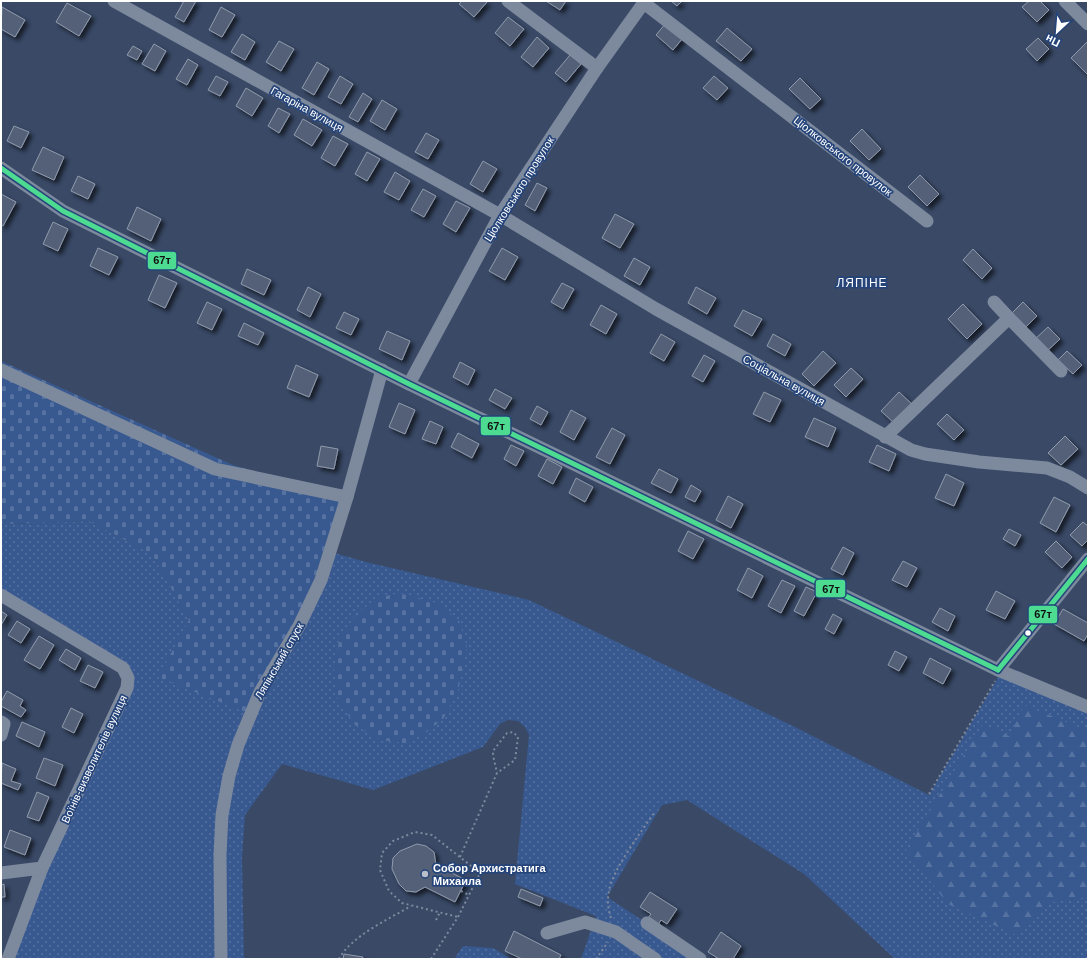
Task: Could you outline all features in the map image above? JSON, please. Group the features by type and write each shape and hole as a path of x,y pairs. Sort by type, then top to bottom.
{"street":[{"name":"Гагаріна вулиця","path":"114,1 500,215"},
{"path":"508,1 597,68"},
{"path":"1064,1 1088,24"},
{"name":"Ціолковського провулок","path":"409,384 500,215 597,68 644,2 927,221"},
{"path":"1,168 64,211 409,384 999,670 1088,708"},
{"name":"Соціальна вулиця","path":"500,215 656,309 885,437 911,450 924,454 1014,466 1047,468 1070,477 1088,488"},
{"path":"994,302 1061,371"},
{"path":"885,437 1009,318"},
{"path":"1,370 215,469 347,497"},
{"name":"Ляпінський спуск","path":"221,959 220,855 222,815 231,770 238,745 260,692 299,626 321,580 347,497 382,370"},
{"path":"999,670 1088,559"},
{"name":"Воїнів-визволителів вулиця","path":"1,595 124,668 128,678 127,688 42,868 8,959"},
{"path":"1,873 42,868"},
{"path":"547,933 585,922 616,932 655,959"},
{"path":"647,923 700,959"}],"path":[{"path":"929,794 999,670"},
{"path":"460,858 497,773 515,760 518,737 513,732 507,733 494,751 493,755 497,773"},
{"path":"596,959 616,932 608,907 609,889 616,873 654,813"},
{"path":"431,959 458,917 480,873 432,835 415,832 393,841 382,853 380,870 389,891 402,903 458,917"},
{"path":"461,891 469,895"},
{"path":"339,959 350,945 412,905"},
{"path":"436,920 440,912"}],"green space":[{"path":"1,361 233,465 347,497 331,552 250,714 158,677 189,620 152,554 89,521 7,524 1,521"},
{"path":"1,521 7,524 89,521 152,554 189,620 225,703 250,714 331,552 366,562 529,600 793,726 929,795 999,676 1088,710 1088,959 895,959 804,874 687,800 662,805 607,897 701,959 581,959 596,916 515,884 529,735 525,727 518,721 508,720 500,724 483,747 373,790 282,764 245,815 242,857 244,959 8,959 128,678 1,595"},
{"path":"399,593 437,603 459,621 467,647 458,691 443,719 424,734 405,743 380,740 355,725 338,700 334,671 339,641 356,614 377,598"},
{"path":"1024,705 1088,731 1088,897 1052,902 1018,936 948,904 906,850 983,724 1009,736"},
{"path":"463,946 493,948 511,959 454,959"}],"building":[{"path":"184,1 196,1 184,22 175,17"},
{"path":"462,1 487,2 474,17 459,4"},
{"path":"546,1 566,1 560,10"},
{"path":"671,1 682,1 677,6"},
{"path":"1029,1 1040,1 1049,10 1037,22 1022,7"},
{"path":"67,3 91,16 79,36 56,22"},
{"path":"2,7 25,20 15,37 1,29"},
{"path":"221,7 235,15 222,37 209,30"},
{"path":"508,17 524,29 510,46 495,33"},
{"path":"666,23 683,38 673,50 656,35"},
{"path":"727,28 752,49 741,61 716,41"},
{"path":"242,34 255,42 245,60 231,52"},
{"path":"537,37 549,48 533,67 521,57"},
{"path":"1038,38 1049,49 1037,61 1026,49"},
{"path":"279,41 294,49 281,71 266,62"},
{"path":"1087,42 1088,43 1088,75 1071,58"},
{"path":"154,44 166,51 155,71 142,64"},
{"path":"133,46 142,51 137,60 127,55"},
{"path":"570,55 581,64 566,82 555,73"},
{"path":"188,59 198,65 187,85 176,79"},
{"path":"317,62 329,69 314,95 302,88"},
{"path":"216,76 228,82 220,96 208,90"},
{"path":"340,76 353,84 341,104 328,97"},
{"path":"714,76 728,88 717,100 703,88"},
{"path":"800,78 821,99 810,109 789,89"},
{"path":"246,88 263,98 252,116 236,106"},
{"path":"363,93 372,99 358,122 349,117"},
{"path":"382,100 397,109 385,130 370,121"},
{"path":"278,108 290,114 279,133 268,126"},
{"path":"303,119 322,130 312,146 294,135"},
{"path":"14,126 29,132 21,148 7,141"},
{"path":"862,129 881,149 869,160 850,141"},
{"path":"426,133 439,140 428,159 415,152"},
{"path":"333,136 348,144 335,166 321,158"},
{"path":"43,147 64,157 54,180 32,170"},
{"path":"367,152 380,159 367,181 355,174"},
{"path":"483,161 497,169 483,192 470,184"},
{"path":"395,172 410,181 399,200 384,192"},
{"path":"920,175 939,194 927,206 908,187"},
{"path":"78,176 95,184 88,199 71,191"},
{"path":"537,183 547,188 535,211 525,205"},
{"path":"423,189 436,196 424,217 411,210"},
{"path":"1,194 16,202 3,226 1,225"},
{"path":"456,201 470,208 456,232 443,224"},
{"path":"137,207 161,219 151,241 127,229"},
{"path":"615,214 634,224 620,248 602,238"},
{"path":"53,222 68,229 58,251 43,244"},
{"path":"98,248 118,257 109,275 90,266"},
{"path":"502,248 518,257 505,280 489,271"},
{"path":"973,249 992,268 982,279 963,260"},
{"path":"634,258 650,267 640,285 624,276"},
{"path":"247,269 271,280 264,295 241,284"},
{"path":"159,275 177,283 165,308 148,300"},
{"path":"562,283 574,289 563,309 551,302"},
{"path":"308,287 321,294 310,317 297,310"},
{"path":"696,287 716,298 707,314 688,303"},
{"path":"207,302 222,309 212,330 197,323"},
{"path":"1023,302 1037,316 1024,329 1010,315"},
{"path":"963,304 982,324 967,339 948,319"},
{"path":"601,305 617,314 606,334 590,325"},
{"path":"743,310 762,319 752,336 734,326"},
{"path":"344,312 359,319 351,335 336,328"},
{"path":"244,323 264,333 258,345 238,336"},
{"path":"1048,327 1060,339 1046,352 1034,340"},
{"path":"387,331 410,341 402,360 379,349"},
{"path":"661,334 675,342 664,361 650,353"},
{"path":"773,334 791,344 785,356 767,346"},
{"path":"823,351 836,363 814,386 802,374"},
{"path":"1067,351 1082,365 1073,374 1058,360"},
{"path":"704,355 715,361 703,382 692,376"},
{"path":"460,362 475,370 468,385 453,377"},
{"path":"296,365 318,375 309,397 287,388"},
{"path":"851,368 863,379 846,397 834,385"},
{"path":"495,389 512,398 505,409 489,400"},
{"path":"764,392 781,400 770,422 753,414"},
{"path":"899,392 913,405 895,424 881,411"},
{"path":"399,403 415,410 405,434 389,427"},
{"path":"537,406 548,412 541,425 530,419"},
{"path":"571,410 586,418 574,440 560,432"},
{"path":"947,414 964,430 954,440 937,424"},
{"path":"814,418 836,428 828,447 805,437"},
{"path":"430,421 443,427 436,444 422,439"},
{"path":"612,428 625,435 610,464 596,457"},
{"path":"458,433 479,444 472,458 451,447"},
{"path":"1065,436 1078,449 1061,465 1048,453"},
{"path":"511,445 524,451 516,466 504,459"},
{"path":"877,445 896,454 889,471 869,462"},
{"path":"321,446 338,449 334,469 317,466"},
{"path":"547,459 562,467 553,484 538,476"},
{"path":"659,469 678,479 671,493 651,483"},
{"path":"946,474 964,483 954,506 935,498"},
{"path":"576,478 593,487 585,502 569,493"},
{"path":"691,485 701,491 695,502 685,497"},
{"path":"728,496 743,504 731,528 716,520"},
{"path":"1054,497 1070,505 1056,532 1040,523"},
{"path":"1083,522 1088,526 1088,540 1082,546 1070,535"},
{"path":"1009,529 1021,535 1015,546 1003,539"},
{"path":"688,531 704,539 693,559 678,551"},
{"path":"1056,541 1072,557 1062,568 1045,552"},
{"path":"843,547 854,553 843,575 831,569"},
{"path":"903,561 917,568 907,587 892,580"},
{"path":"748,568 763,576 752,598 737,590"},
{"path":"782,580 795,586 781,613 768,606"},
{"path":"806,587 817,592 804,616 794,611"},
{"path":"996,591 1015,601 1005,619 986,610"},
{"path":"940,608 955,616 948,631 932,622"},
{"path":"1063,609 1088,623 1088,634 1084,641 1054,624"},
{"path":"1,611 7,615 1,625"},
{"path":"833,614 842,619 834,634 825,629"},
{"path":"17,621 30,629 21,643 8,635"},
{"path":"39,636 54,645 40,669 24,660"},
{"path":"66,649 81,658 75,670 59,660"},
{"path":"895,651 907,657 899,671 888,665"},
{"path":"930,658 951,669 943,684 923,673"},
{"path":"88,665 103,672 95,688 80,681"},
{"path":"7,691 23,700 20,706 26,710 21,717 1,706 1,702"},
{"path":"71,708 83,714 74,733 62,727"},
{"path":"22,722 45,732 39,747 16,736"},
{"path":"44,758 63,765 55,786 36,778"},
{"path":"2,763 16,769 11,781 21,784 18,790 1,783"},
{"path":"37,792 49,797 39,821 27,817"},
{"path":"10,830 31,838 25,855 4,847"},
{"name":"Собор Архистратига Михаила","path":"417,844 426,846 434,852 436,865 466,880 455,902 425,887 416,892 406,891 399,884 392,869 393,858 400,851"},
{"path":"4,884 5,897 1,897 1,885"},
{"path":"521,889 543,898 540,906 518,897"},
{"path":"650,892 677,909 667,924 661,920 658,925 648,918 651,914 640,907"},
{"path":"514,931 561,955 559,959 522,959 505,951"},
{"path":"721,932 741,946 733,959 719,959 708,952"},
{"path":"344,954 363,957 362,959 343,959"}],"transit line":[{"name":"67т","path":"1,168 63,211 409,384 998,670"},
{"name":"67т","path":"998,670 1088,559"}],"place":[{"name":"Собор Архистратига Михаила","path":"425,874"}],"district":[{"name":"ЛЯПІНЕ","path":"862,283"}]}
